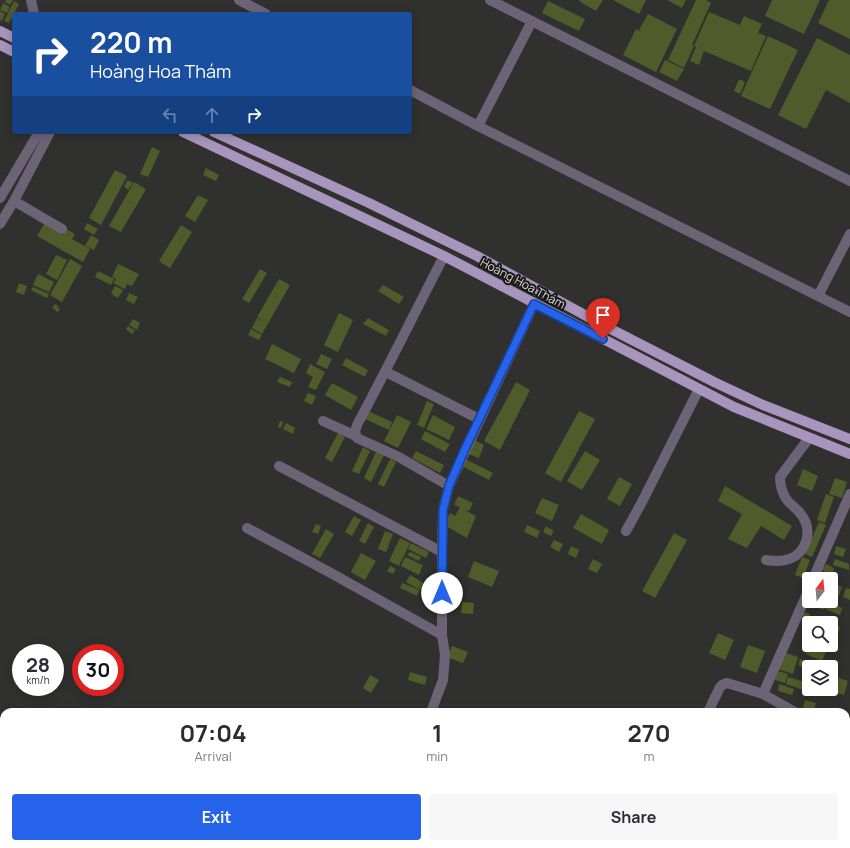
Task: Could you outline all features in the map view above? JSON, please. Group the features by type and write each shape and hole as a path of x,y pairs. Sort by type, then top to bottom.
{"main road":[{"path":"0,31 12,37"},
{"path":"0,45 12,51"},
{"name":"Hoàng Hoa Thám","path":"187,134 444,256 734,407 850,454"},
{"name":"Hoàng Hoa Thám","path":"218,134 369,203 477,256 603,325 716,383 763,405 850,439"},
{"path":"361,216 369,203"}],"street":[{"path":"31,0 34,12"},
{"path":"239,0 262,12"},
{"path":"490,0 850,181"},
{"path":"478,126 532,21"},
{"path":"412,91 478,126 850,312"},
{"path":"1,195 38,134"},
{"path":"0,224 14,201 49,134"},
{"path":"14,201 62,229"},
{"path":"818,296 850,234"},
{"path":"356,436 355,432 357,425 386,372 413,315 444,256"},
{"path":"432,708 443,680 445,655 442,635 442,552 443,510 449,486 534,304"},
{"path":"386,372 480,419"},
{"path":"626,531 699,389"},
{"path":"323,421 399,457 449,486"},
{"path":"766,560 778,562 792,558 804,547 808,538 806,524 800,513 787,500 782,492 780,477 809,438"},
{"path":"280,466 442,552"},
{"path":"816,572 850,494"},
{"path":"247,528 442,635"},
{"path":"763,694 802,605"},
{"path":"710,708 722,684 727,683 763,694 788,708"}],"building":[{"path":"6,0 13,0 10,5 5,2"},
{"path":"603,0 596,11 579,1"},
{"path":"613,0 646,0 639,14"},
{"path":"667,0 686,0 682,8"},
{"path":"696,0 706,0 711,3 692,45 694,46 684,68 668,60"},
{"path":"772,0 820,0 804,34 765,16"},
{"path":"829,0 850,0 850,39 818,23"},
{"path":"14,1 19,4 15,12 12,12 12,17 9,23 4,21"},
{"path":"548,1 585,19 579,31 542,13"},
{"path":"3,3 10,7 7,13 0,10"},
{"path":"0,11 5,14 2,21 0,20"},
{"path":"709,12 740,25 744,16 762,24 758,33 766,36 751,71 704,51 699,65 690,61 696,47 694,46"},
{"path":"648,14 677,29 656,72 623,55 636,29 643,33 639,30"},
{"path":"768,36 798,50 770,109 741,96"},
{"path":"817,38 850,55 850,103 826,90 806,129 778,115"},
{"path":"665,60 684,69 677,81 659,72"},
{"path":"739,79 745,82 740,94 734,91"},
{"path":"152,147 160,151 148,177 140,174"},
{"path":"206,168 219,175 216,181 203,175"},
{"path":"115,170 127,176 101,225 89,218"},
{"path":"128,180 133,183 128,190 124,186"},
{"path":"134,182 146,189 121,232 109,226"},
{"path":"198,195 208,200 195,222 185,216"},
{"path":"87,223 98,229 94,235 84,229"},
{"path":"44,224 63,235 66,229 75,234 72,239 90,249 83,262 37,236"},
{"path":"181,225 192,232 170,268 159,261"},
{"path":"91,235 99,240 94,250 85,246"},
{"path":"56,255 67,260 57,280 46,274"},
{"path":"70,259 82,266 62,302 50,295"},
{"path":"118,264 139,274 132,286 127,284 125,289 113,283 116,279 112,277"},
{"path":"260,269 267,273 249,303 242,299"},
{"path":"98,271 114,279 111,285 95,277"},
{"path":"38,274 54,282 49,292 33,285"},
{"path":"279,279 290,285 262,334 252,328 257,318 265,322 257,317"},
{"path":"19,283 27,286 24,295 16,292"},
{"path":"383,285 404,297 399,304 378,291"},
{"path":"115,286 123,290 118,298 111,294"},
{"path":"33,287 49,294 47,298 31,290"},
{"path":"129,293 138,297 134,304 126,300"},
{"path":"56,304 60,310 57,312 52,307"},
{"path":"339,313 353,320 338,352 324,345"},
{"path":"368,318 389,330 386,336 363,324"},
{"path":"133,319 140,323 137,330 129,325"},
{"path":"128,326 135,331 132,334 126,329"},
{"path":"251,329 262,335 259,340 248,335"},
{"path":"272,344 301,359 294,373 265,359"},
{"path":"321,354 332,359 327,369 316,364"},
{"path":"346,358 368,370 365,377 342,365"},
{"path":"310,364 325,372 316,390 308,387 313,377 306,373"},
{"path":"280,377 292,382 290,387 277,382"},
{"path":"516,382 530,390 500,450 484,441"},
{"path":"332,383 358,397 351,410 325,395"},
{"path":"308,393 316,396 312,405 304,401"},
{"path":"427,401 434,404 424,428 417,425"},
{"path":"366,410 392,422 389,430 363,418"},
{"path":"579,411 595,419 561,482 545,473"},
{"path":"397,415 411,422 398,448 384,441"},
{"path":"433,415 455,427 449,440 426,429"},
{"path":"280,421 283,422 281,428 278,427"},
{"path":"286,423 295,428 293,434 283,429"},
{"path":"425,431 450,444 445,452 421,439"},
{"path":"338,433 345,437 332,462 325,458"},
{"path":"472,439 484,445 479,458 466,453"},
{"path":"363,447 370,451 359,474 352,471"},
{"path":"416,451 444,465 440,473 412,458"},
{"path":"585,451 600,460 582,490 567,481"},
{"path":"376,452 384,455 371,482 364,478"},
{"path":"463,458 493,473 489,480 460,465"},
{"path":"390,459 396,462 384,487 378,484"},
{"path":"803,469 818,476 812,491 797,485"},
{"path":"619,477 632,484 620,506 607,499"},
{"path":"835,478 847,482 842,498 829,494"},
{"path":"725,486 792,526 784,540 761,526 747,548 728,539 742,514 718,501"},
{"path":"826,494 834,497 825,523 817,520"},
{"path":"458,496 473,503 469,511 463,509 476,516 467,538 444,525 450,513 455,516 460,507 454,505"},
{"path":"542,498 559,505 552,521 535,513"},
{"path":"581,514 609,530 602,544 573,528"},
{"path":"354,516 361,520 352,536 345,532"},
{"path":"819,522 826,525 812,557 805,554"},
{"path":"368,523 374,527 365,544 359,541"},
{"path":"316,524 321,526 318,534 312,532"},
{"path":"527,525 540,531 537,538 524,532"},
{"path":"546,526 554,531 551,536 543,532"},
{"path":"326,529 334,534 320,558 312,554"},
{"path":"385,531 393,534 386,552 378,549"},
{"path":"674,533 687,540 655,598 642,591"},
{"path":"400,538 410,543 399,566 389,561"},
{"path":"554,540 563,544 559,552 550,547"},
{"path":"411,543 429,552 426,558 408,549"},
{"path":"571,546 579,550 576,558 568,554"},
{"path":"836,546 846,549 843,557 834,554"},
{"path":"410,552 421,557 419,561 407,555"},
{"path":"361,553 376,561 365,580 351,572"},
{"path":"405,557 423,565 419,575 401,566"},
{"path":"802,557 810,560 805,572 802,572 802,578 795,575"},
{"path":"593,559 602,564 597,573 588,569"},
{"path":"835,559 849,564 849,570 833,565"},
{"path":"474,561 499,571 492,587 468,577"},
{"path":"826,564 834,568 833,572 826,572 822,570"},
{"path":"390,566 396,569 393,574 387,571"},
{"path":"410,575 424,583 420,590 406,582"},
{"path":"402,583 420,590 417,596 400,588"},
{"path":"838,586 842,587 838,596"},
{"path":"846,588 850,589 850,600 843,597"},
{"path":"462,602 474,603 473,614 461,613"},
{"path":"838,606 842,608 840,615 825,609 838,608"},
{"path":"803,612 810,614 810,616 802,616"},
{"path":"718,633 734,640 725,660 709,653"},
{"path":"748,645 765,651 757,673 740,667"},
{"path":"452,646 468,652 463,663 447,657"},
{"path":"783,652 798,657 793,674 778,669"},
{"path":"807,652 826,652 822,660 806,654"},
{"path":"800,659 803,660 802,666 798,665"},
{"path":"778,671 788,674 785,683 775,680"},
{"path":"410,672 427,677 425,685 408,680"},
{"path":"370,675 379,680 371,693 363,688"},
{"path":"788,677 802,681 802,690 786,684"},
{"path":"838,678 848,681 844,695 838,693"},
{"path":"779,684 794,689 792,695 778,691"},
{"path":"805,700 816,703 815,708 803,708"}],"route":[{"path":"442,593 443,510 449,486 464,451 534,304 603,339"}]}
